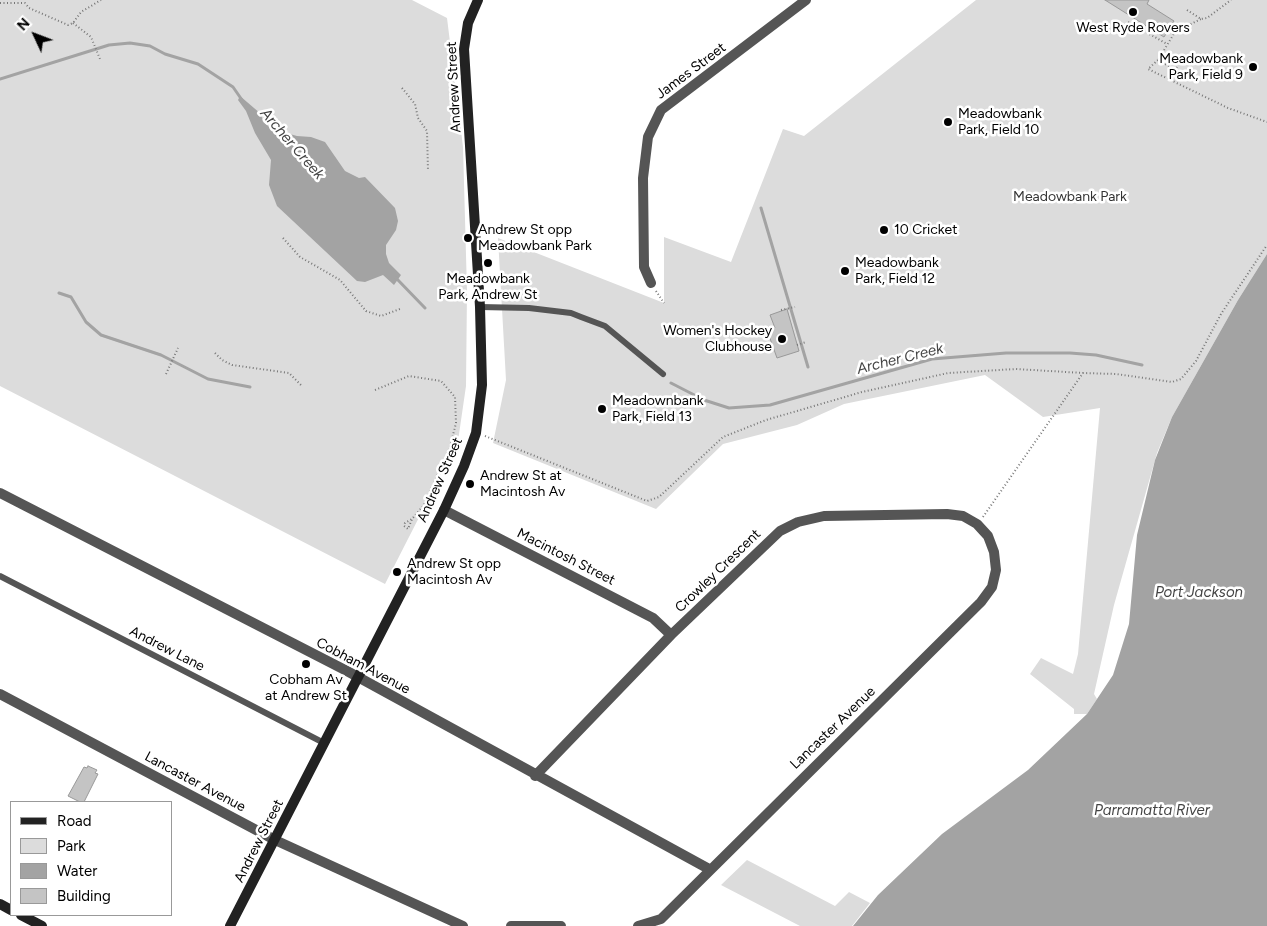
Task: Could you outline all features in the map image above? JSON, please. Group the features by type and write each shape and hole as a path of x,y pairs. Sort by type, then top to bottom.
{"main road":[{"name":"Andrew Street","path":"230,926 444,510 464,466 476,433 482,385 480,307 464,48 468,24 478,0"},
{"path":"22,916 42,926"}],"street":[{"name":"James Street","path":"651,283 644,267 644,178 648,136 661,110 806,0"},
{"name":"Cobham Avenue","path":"0,493 357,678 709,869"},
{"name":"Macintosh Street","path":"444,510 653,618 672,635"},
{"name":"Crowley Crescent","path":"536,776 672,635 780,531 798,522 824,516 947,514 963,516 977,524"},
{"name":"Lancaster Avenue","path":"638,926 661,919 709,869 981,602 992,587 996,570 994,552 988,536 977,524"},
{"name":"Lancaster Avenue","path":"0,694 275,840 463,926"},
{"path":"511,926 561,926"}],"lane":[{"path":"480,307 529,308 571,313 605,326 663,374"},
{"name":"Andrew Lane","path":"0,576 324,743"}],"path":[{"path":"0,3 25,3 29,8 68,25 74,23 81,12 100,0"},
{"path":"1231,0 1214,15 1201,18 1197,23 1175,32 1158,60 1148,69 1228,108 1267,122"},
{"path":"1187,10 1201,18"},
{"path":"1128,22 1167,44"},
{"path":"74,23 91,38 100,57"},
{"path":"1158,60 1175,70 1177,67"},
{"path":"402,88 415,104 418,118 427,132 428,172"},
{"path":"283,238 300,257 340,280 366,312 380,316 400,309"},
{"path":"476,433 647,502 659,497 723,437 766,420 862,392 948,373 1016,369 1116,374 1172,382 1181,379 1196,361 1221,314 1267,244"},
{"path":"651,283 664,303"},
{"path":"781,310 795,306"},
{"path":"797,345 806,342"},
{"path":"166,374 178,348"},
{"path":"215,352 222,360 232,365 288,373 302,386"},
{"path":"977,524 1083,373"},
{"path":"375,390 409,376 441,381 454,397 456,423 450,447 424,505 412,519"}],"green space":[{"path":"0,0 412,0 447,18 463,147 467,291 466,386 458,441 385,584 0,386"},
{"name":"Meadowbank Park","path":"976,0 1267,0 1267,254 1238,300 1172,417 1157,453 1114,605 1094,694 1097,699 1087,714 1074,714 1074,709 1030,674 1041,658 1073,674 1078,654 1100,408 1043,417 985,375 844,404 797,425 723,444 656,509 493,443 506,380 498,238 664,303 664,237 731,262 783,129 804,136"},
{"path":"747,860 835,906 849,892 870,903 852,926 800,926 721,885"}],"water":[{"path":"240,96 261,114 263,122 272,129 297,136 311,137 325,142 345,171 359,178 365,177 395,208 398,221 396,230 386,245 389,263 401,275 394,285 383,275 365,282 357,281 277,206 269,185 271,160 255,133 246,111 238,100"},
{"name":"Parramatta River","path":"1267,254 1267,926 853,926 878,895 942,834 1028,770 1087,714 1113,675 1129,624 1137,535 1155,460 1172,417 1238,300"}],"building":[{"path":"1105,0 1149,0 1147,4 1174,21 1164,37"},
{"name":"Women's Hockey Clubhouse","path":"787,309 799,351 777,358 767,330 775,328 770,315"},
{"path":"88,766 97,770 95,773 98,774 84,801 78,801 68,796 84,767 87,768"}],"waterway":[{"name":"Archer Creek","path":"0,79 109,45 130,43 150,46 165,54 198,64 233,87 242,100"},
{"path":"761,208 808,367"},
{"name":"Archer Creek","path":"396,278 425,308"},
{"path":"59,293 71,297 86,322 101,335 161,355 208,379 250,387"},
{"name":"Archer Creek","path":"671,383 704,400 729,408 770,405 932,359 1006,353 1070,353 1096,355 1142,365"}],"place":[{"name":"West Ryde Rovers","path":"1133,12"},
{"name":"Meadowbank Park, Field 9","path":"1253,67"},
{"name":"Meadowbank Park, Field 10","path":"948,122"},
{"name":"10 Cricket","path":"884,230"},
{"name":"Andrew St opp Meadowbank Park","path":"468,238"},
{"name":"Meadowbank Park, Andrew St","path":"488,263"},
{"name":"Meadowbank Park, Field 12","path":"845,271"},
{"name":"Women's Hockey Clubhouse","path":"782,339"},
{"name":"Meadownbank Park, Field 13","path":"602,409"},
{"name":"Andrew St at Macintosh Av","path":"470,484"},
{"name":"Andrew St opp Macintosh Av","path":"397,572"},
{"name":"Cobham Av at Andrew St","path":"306,664"}],"water label":[{"name":"Port Jackson","path":"1199,593"}]}
